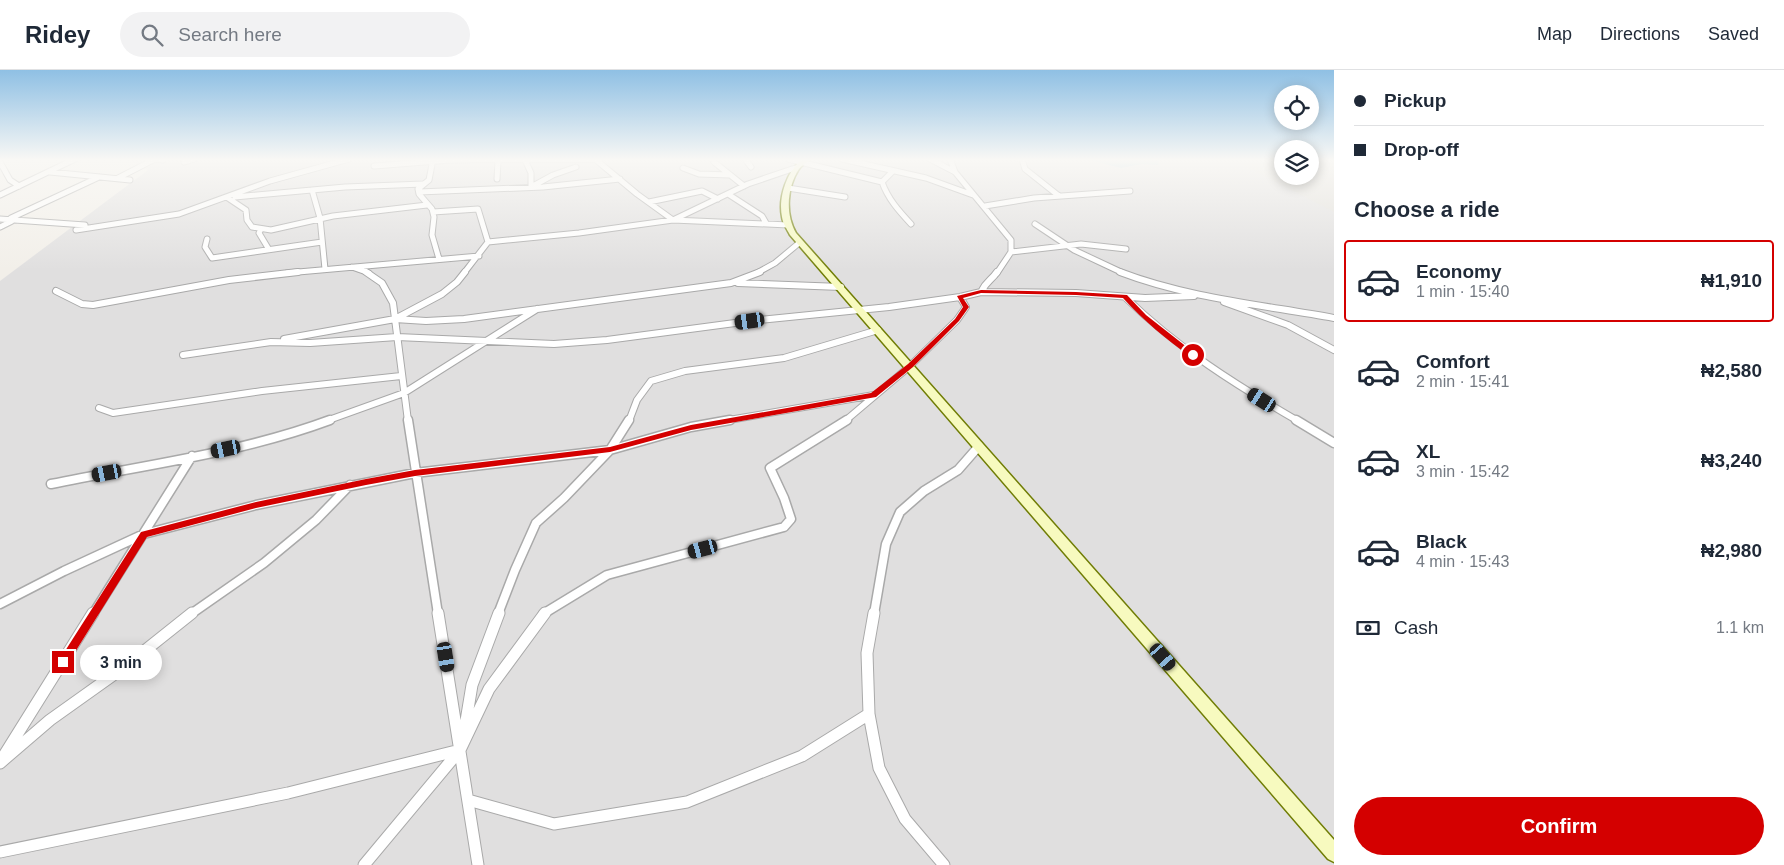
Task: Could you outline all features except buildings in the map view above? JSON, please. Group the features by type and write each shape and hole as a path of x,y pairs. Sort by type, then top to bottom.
{"main road":[{"path":"786,196 784,216 799,243 816,258 860,311 1334,853"}],"street":[{"path":"7,220 58,196"},
{"path":"76,230 179,214 233,196"},
{"path":"228,198 248,196"},
{"path":"314,196 320,218 325,269"},
{"path":"422,196 433,212 432,235 438,259"},
{"path":"642,196 673,220"},
{"path":"649,202 675,196"},
{"path":"712,196 718,200"},
{"path":"673,220 724,196"},
{"path":"731,196 762,216 766,223"},
{"path":"839,196 845,197"},
{"path":"888,196 891,202 911,224"},
{"path":"971,196 979,200"},
{"path":"976,196 1011,240 1011,252 994,277 986,282 981,292"},
{"path":"985,206 1058,196"},
{"path":"228,198 246,210 247,220 252,226 271,230 320,218 427,204"},
{"path":"30,221 30,212 33,208"},
{"path":"433,212 478,209 482,217 483,234 488,242"},
{"path":"0,220 81,225 116,223"},
{"path":"0,227 14,220"},
{"path":"488,242 586,232 673,220 788,225"},
{"path":"1035,224 1065,245 1130,277 1203,295 1334,318"},
{"path":"260,229 260,233 268,248"},
{"path":"207,239 204,247 212,258 268,248 322,242"},
{"path":"395,319 442,294 457,282 488,242"},
{"path":"732,283 764,272 799,243"},
{"path":"1011,252 1081,244 1126,249"},
{"path":"56,291 82,304 93,305 191,286 325,269 479,256"},
{"path":"352,267 374,274 387,288 393,303 415,473 478,865"},
{"path":"183,355 271,342 318,331 395,319 426,321 464,319 732,283 841,287"},
{"path":"271,342 310,342 397,337 563,344 645,336 750,321 860,311 960,297 981,292 1076,293 1125,297 1203,295 1288,324 1334,350"},
{"path":"364,865 460,750 489,689 544,614 607,575 784,527 791,519 784,498 770,468 852,418 874,395 910,366 957,320 966,307 960,297"},
{"path":"1125,297 1143,316 1170,339 1232,382 1334,443"},
{"path":"51,484 192,456 297,432 404,393 442,367 486,342 537,309"},
{"path":"460,750 472,685 515,570 536,524 610,450 627,426 637,400 651,381 685,371 784,358 878,330"},
{"path":"99,408 113,413 262,391 401,376"},
{"path":"0,604 64,571 144,534 256,505 415,473 610,450 691,427 874,395"},
{"path":"944,865 905,818 879,768 869,714 868,653 886,544 900,512 924,491 958,470 979,446"},
{"path":"0,762 192,456"},
{"path":"0,762 50,720 123,668 196,610 264,563 316,520 350,485"},
{"path":"468,800 554,824 688,802 802,756 869,714"},
{"path":"0,852 288,793 460,750"}],"shaded area":[{"path":"113,196 1334,196 1334,865 0,865 0,281"},
{"path":"1303,196 1334,196 1334,212"}],"route":[{"path":"63,662 144,534 256,505 366,482 415,473 610,450 691,427 874,395 910,366 957,320 966,307 960,297 966,294 981,292 1076,293 1125,297 1143,316 1170,339 1193,355"}]}
